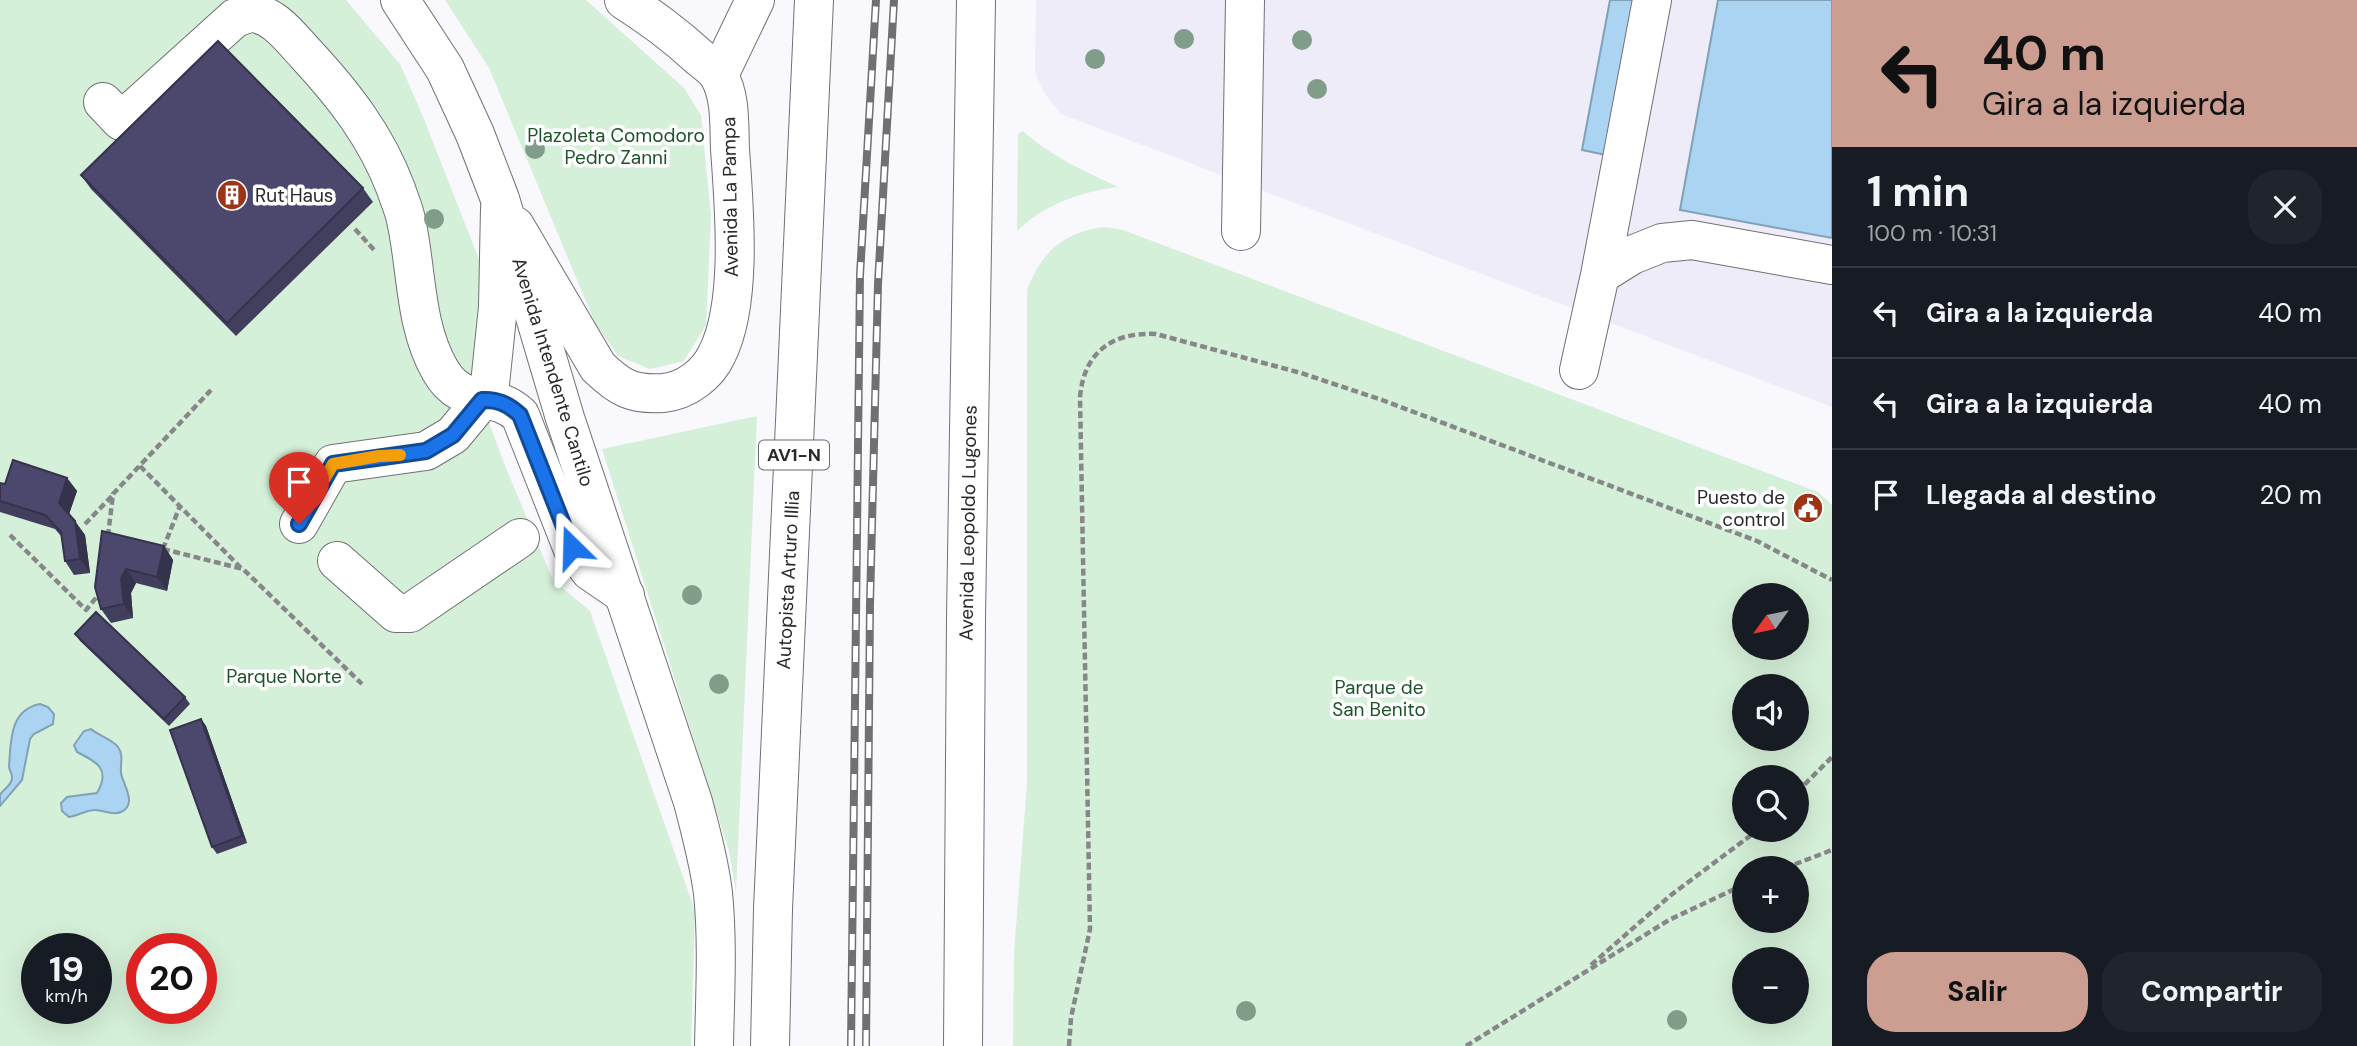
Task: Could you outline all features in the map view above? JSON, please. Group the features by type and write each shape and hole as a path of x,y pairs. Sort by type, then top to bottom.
{"main road":[{"name":"Avenida Intendente Cantilo","path":"400,0 445,69 475,134 500,199 565,418 693,803 706,848 713,892 716,939 714,1046"},
{"path":"624,0 670,30 719,75 755,0"},
{"name":"Autopista Arturo Illia","path":"770,1046 773,909 814,0"},
{"name":"Avenida Leopoldo Lugones","path":"963,1046 966,618 976,0"},
{"path":"1241,231 1245,0"},
{"path":"1579,370 1600,275 1652,0"},
{"path":"103,102 121,121 249,7 279,25 357,114 386,163 406,218 418,301 429,346 450,385 482,400 502,402 520,415 565,418"},
{"name":"Avenida La Pampa","path":"500,199 597,367 615,384 643,394 671,392 698,379 716,356 727,329 733,287 735,215 727,101 719,75"},
{"path":"299,524 333,464 426,451 453,435 482,400 490,384 498,307 500,199"},
{"path":"1600,275 1632,255 1662,243 1692,240 1832,265"},
{"path":"520,415 572,547 590,571 625,595"},
{"path":"337,561 396,613 410,613 520,538"}],"path":[{"path":"1069,1046 1071,1018 1090,929 1080,397 1082,379 1089,361 1111,343 1133,335 1156,334 1301,373 1382,400 1757,541 1832,580"},
{"path":"85,524 211,390"},
{"path":"140,466 362,684"},
{"path":"106,547 113,494"},
{"path":"163,549 180,506"},
{"path":"108,535 119,538"},
{"path":"10,536 86,610 99,596 101,583"},
{"path":"152,546 243,569"},
{"path":"1809,780 1832,757"},
{"path":"1581,974 1671,895 1742,842"},
{"path":"1809,859 1832,850"},
{"path":"1465,1046 1669,920 1732,890"}],"shaded area":[{"path":"1036,0 1832,0 1832,407 1061,114 1045,94 1035,73"}],"green space":[{"name":"Parque Norte","path":"0,0 346,0 400,64 491,290 474,383 553,580 590,611 695,911 691,1046 0,1046"},
{"name":"Plazoleta Comodoro Pedro Zanni","path":"445,0 586,0 684,88 701,115 711,216 706,325 684,361 650,369 618,356 595,323 489,68"},
{"path":"1023,131 1056,155 1118,187 1090,192 1064,201 1039,213 1017,231 1018,134"},
{"name":"Parque de San Benito","path":"1104,227 1123,230 1818,492 1832,505 1832,1046 1013,1046 1014,953 1027,782 1027,290 1047,255 1065,239"},
{"path":"757,416 736,892 729,851 602,449"}],"water":[{"path":"1610,0 1637,0 1606,155 1582,150"},
{"path":"1718,0 1832,0 1832,238 1680,210"},
{"path":"40,704 48,707 54,714 53,724 30,739 22,780 0,806 0,795 12,780 9,766 10,747 17,720 30,707"},
{"path":"91,729 120,750 121,773 128,794 128,804 126,809 118,813 92,810 69,817 62,811 61,803 67,797 97,793 103,778 100,767 77,752 74,745 84,731"}],"building":[{"name":"Rut Haus","path":"218,41 363,188 227,323 81,175"},
{"path":"13,460 67,478 59,503 75,521 80,559 65,561 61,532 45,515 0,501 0,483 5,484"},
{"path":"102,531 164,546 157,577 126,569 121,579 124,604 101,609 95,587"},
{"path":"96,612 185,697 164,719 75,634"},
{"path":"201,719 242,836 212,847 170,730"}],"railway":[{"path":"851,1046 860,275 876,0"},
{"path":"866,1046 870,604 878,284 894,0"}],"slow traffic":[{"path":"325,478 333,464 400,455"}],"place":[{"name":"Rut Haus","path":"232,195"},
{"name":"Puesto de control","path":"1808,508"}],"route":[{"path":"299,524 333,464 426,451 453,435 482,400 492,400 502,402 520,415 572,547"}]}
